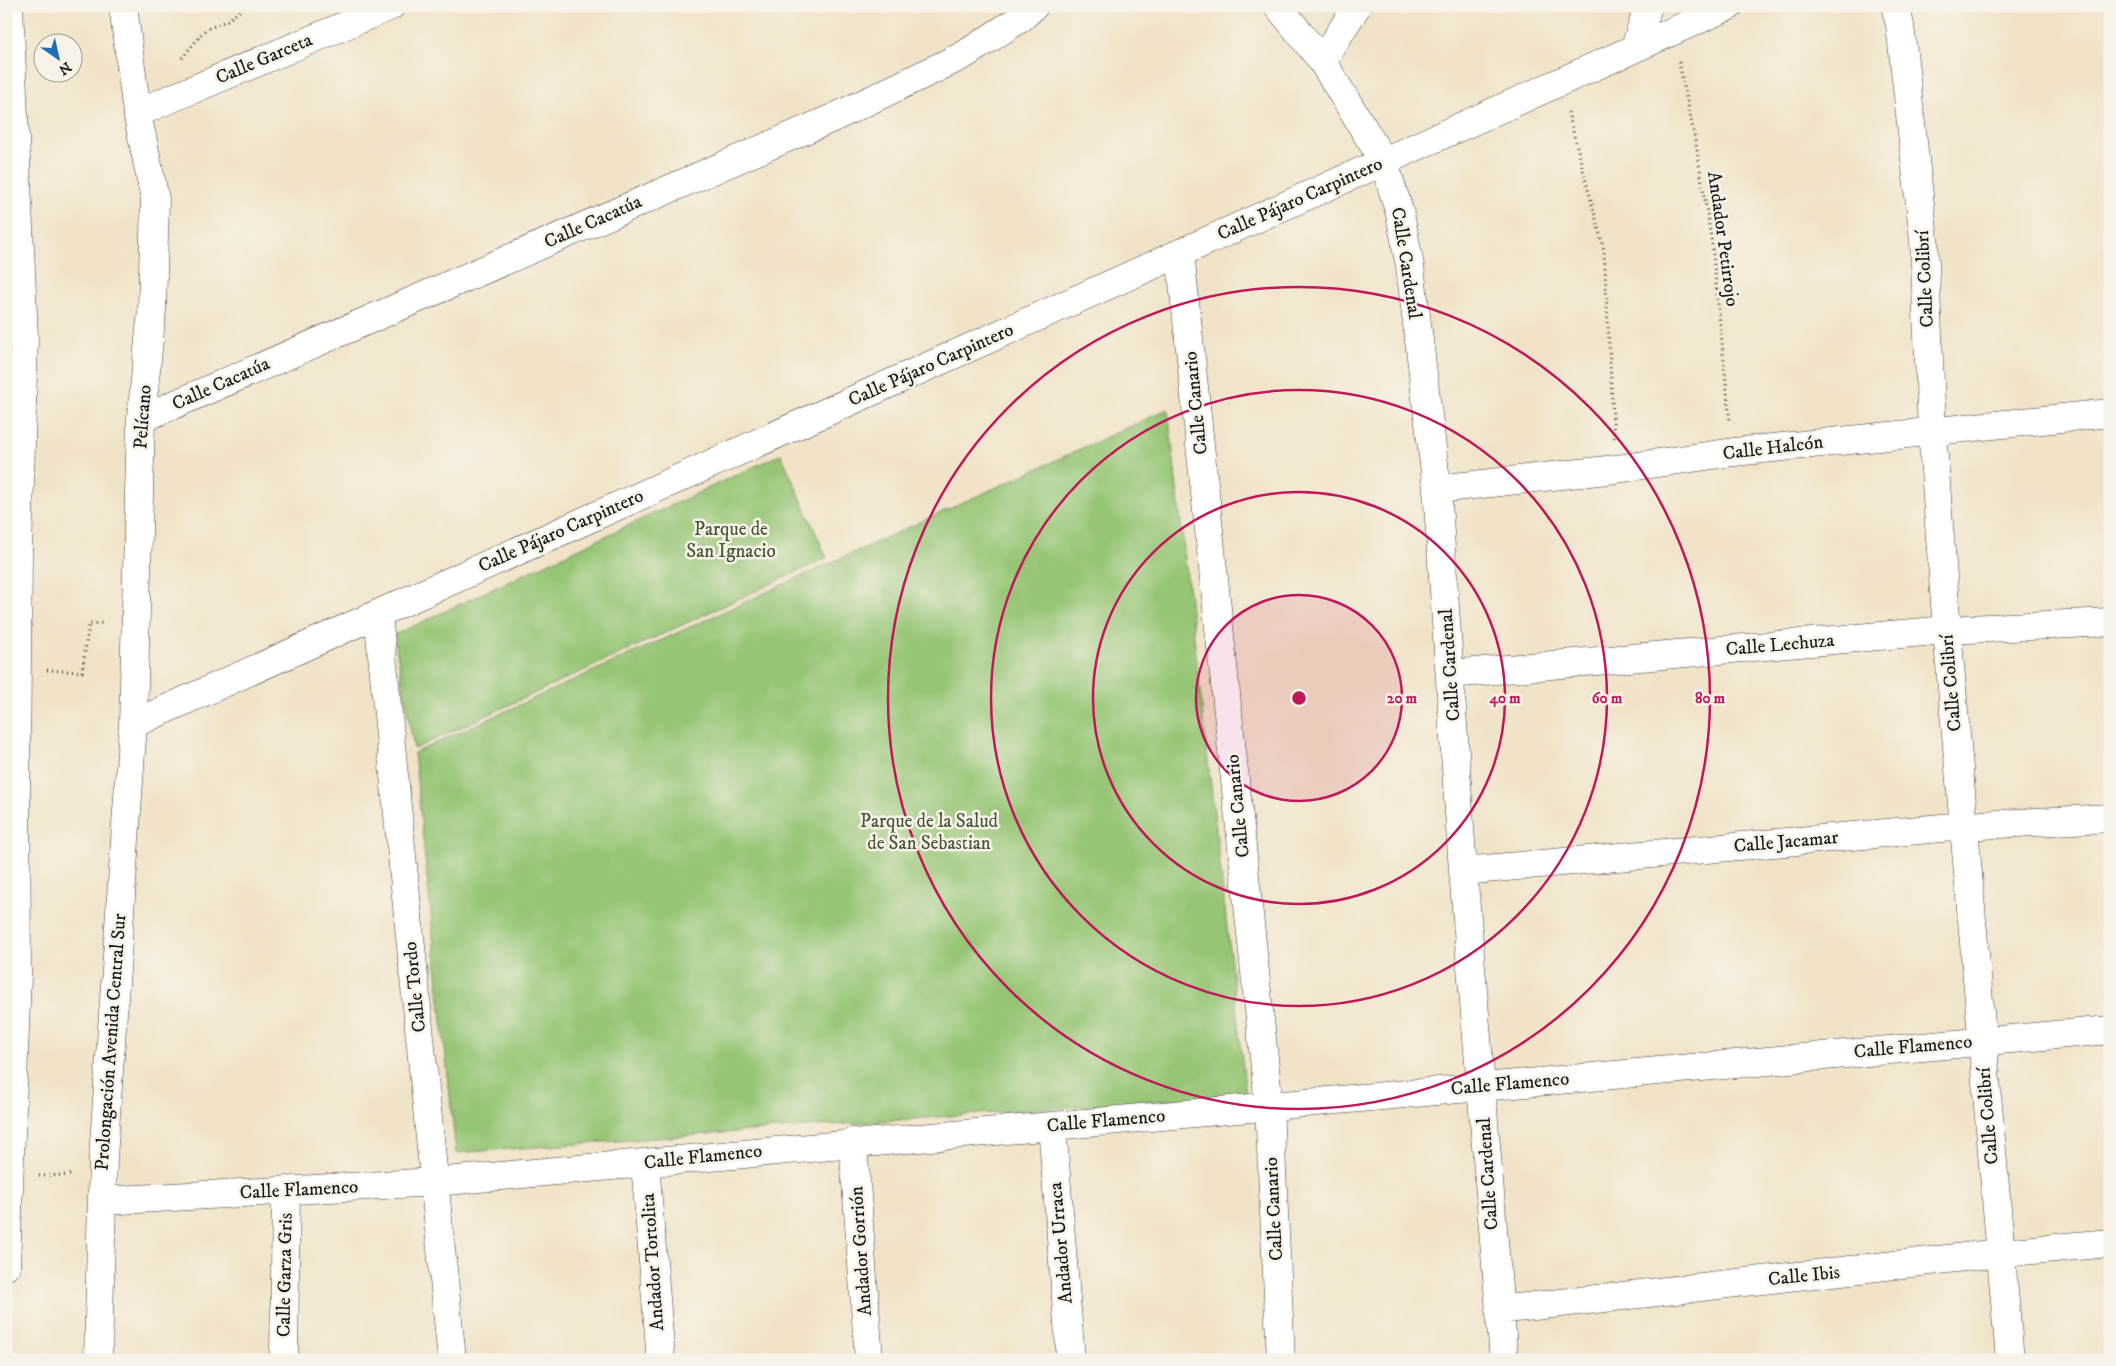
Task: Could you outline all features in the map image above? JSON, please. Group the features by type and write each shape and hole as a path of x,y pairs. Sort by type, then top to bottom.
{"street":[{"path":"6,1266 12,976 12,552 15,339 9,6"},
{"name":"Pelícano","path":"123,6 137,113 155,199 152,310 141,419 132,724"},
{"name":"Calle Garceta","path":"137,113 391,6"},
{"name":"Calle Cacatúa","path":"141,419 834,117 964,55 1021,18 1034,6"},
{"name":"Calle Cardenal","path":"1278,6 1322,61 1384,162 1400,214 1410,266 1437,489 1463,871 1504,1360"},
{"path":"1322,61 1357,6"},
{"path":"1635,48 1648,6"},
{"name":"Calle Pájaro Carpintero","path":"132,724 1729,6"},
{"name":"Calle Colibrí","path":"1895,6 1900,25 1924,240 1932,430 1946,630 2010,1360"},
{"name":"Calle Canario","path":"1180,253 1269,1106 1281,1360"},
{"name":"Calle Halcón","path":"1437,489 1616,469 1734,452 2110,413"},
{"name":"Calle Tordo","path":"378,614 452,1360"},
{"name":"Calle Lechuza","path":"1451,674 1946,630 2110,622"},
{"name":"Prolongación Avenida Central Sur","path":"98,1360 103,1158 132,724"},
{"name":"Calle Jacamar","path":"1463,871 1964,826 2110,818"},
{"name":"Calle Flamenco","path":"102,1201 435,1182 854,1142 1052,1126 1982,1040 2110,1030"},
{"name":"Andador Urraca","path":"1052,1126 1071,1360"},
{"name":"Andador Gorrión","path":"854,1142 869,1360"},
{"name":"Andador Tortolita","path":"645,1163 661,1360"},
{"name":"Calle Garza Gris","path":"284,1360 286,1190"},
{"name":"Calle Ibis","path":"1499,1310 2110,1243"}],"path":[{"name":"Andador Petirrojo","path":"1668,33 1680,64 1696,144 1712,244 1734,452"},
{"path":"1556,84 1570,117 1604,250 1616,469"},
{"path":"45,679 46,670 82,672 89,624 135,621"}],"green space":[{"name":"Parque de la Salud de San Sebastian","path":"1168,409 1246,1094 456,1153 414,753"},
{"name":"Parque de San Ignacio","path":"781,454 827,558 414,749 394,635"}]}
